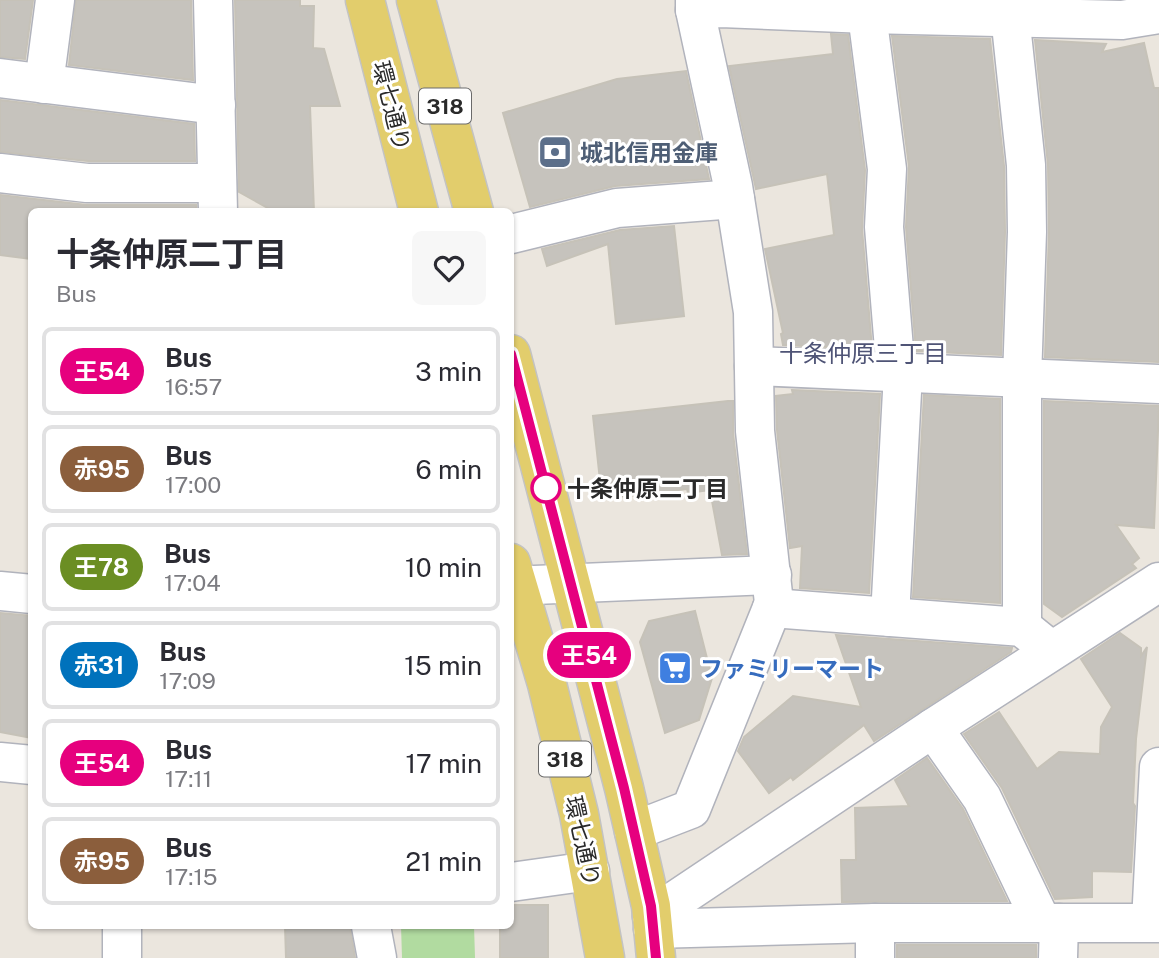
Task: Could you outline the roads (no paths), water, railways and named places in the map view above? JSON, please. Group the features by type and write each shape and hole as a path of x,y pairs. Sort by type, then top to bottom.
{"main road":[{"name":"環七通り","path":"365,0 418,208"},
{"name":"318","path":"416,0 473,208"},
{"name":"318","path":"514,365 634,831 654,934"},
{"name":"環七通り","path":"514,581 547,684 579,814 606,958"}],"street":[{"path":"44,84 55,0"},
{"path":"0,173 218,197 214,0"},
{"path":"634,831 691,809 772,592 755,431 753,312 734,200 695,5 721,8 1011,9 1122,20 1159,13"},
{"path":"855,9 887,169 884,227 900,373 890,617"},
{"path":"1011,9 1026,165 1027,232 1022,379 1022,627"},
{"path":"0,78 216,105"},
{"path":"514,233 617,208 734,200"},
{"path":"754,366 1159,384"},
{"path":"514,578 772,592 890,617 1022,627 1052,651"},
{"path":"654,934 933,728 1159,582"},
{"path":"0,592 28,594"},
{"path":"933,728 982,799 1053,935"},
{"path":"0,762 28,765"},
{"path":"654,934 875,941 1053,935 1155,923 1159,767"},
{"path":"514,882 590,872"},
{"path":"122,929 122,958"},
{"path":"372,929 377,958"}],"place":[{"name":"城北信用金庫","path":"555,152"},
{"name":"十条仲原二丁目","path":"546,488"},
{"name":"ファミリーマート","path":"675,668"}],"district":[{"name":"十条仲原三丁目","path":"863,353"}]}
